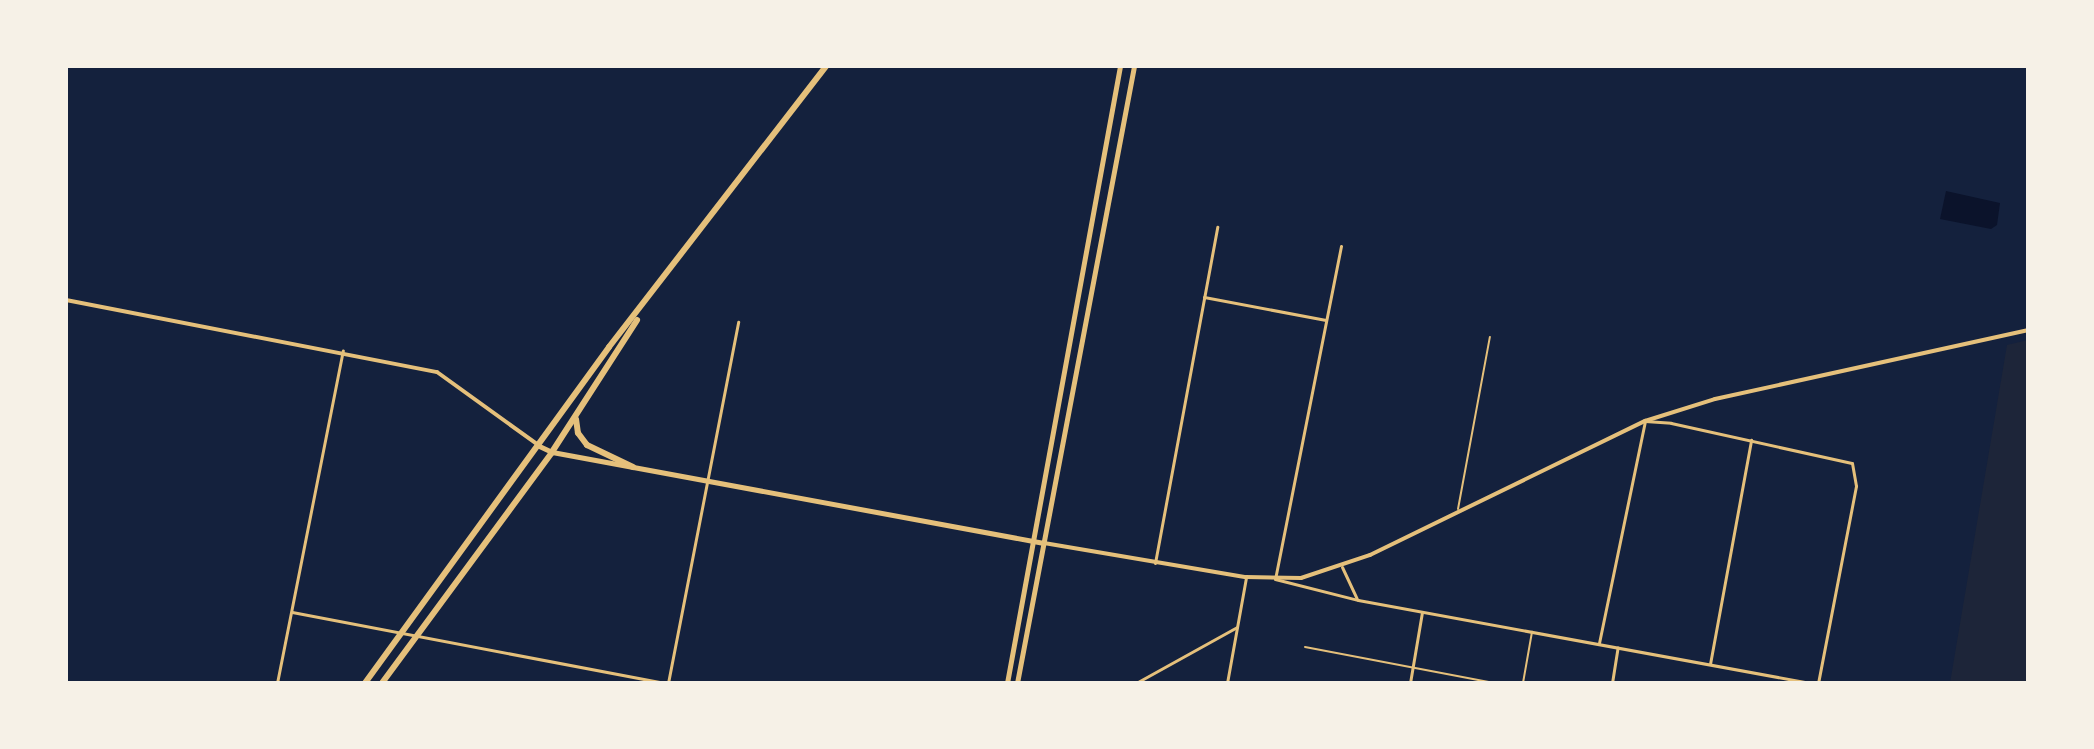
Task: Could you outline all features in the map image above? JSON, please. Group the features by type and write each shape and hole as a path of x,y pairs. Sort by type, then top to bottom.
{"highway":[{"path":"365,683 537,445 826,66"},
{"path":"382,683 552,452 645,307"},
{"path":"577,415 578,433 587,445 633,467"}],"main road":[{"path":"1007,683 1120,66"},
{"path":"1017,683 1134,66"},
{"path":"537,445 552,452 1044,543"}],"street":[{"path":"1155,563 1217,227"},
{"path":"1275,579 1341,246"},
{"path":"1204,297 1326,320"},
{"path":"66,300 343,350 437,372 537,445"},
{"path":"292,612 666,683 738,322"},
{"path":"1044,543 1246,577 1287,579 1342,567 1645,421 1715,399 2028,330"},
{"path":"277,683 343,350"},
{"path":"1645,421 1751,440 1852,463 1856,486 1818,683"},
{"path":"1599,643 1645,421"},
{"path":"1710,664 1751,440"},
{"path":"1342,567 1358,600"},
{"path":"1227,683 1246,577"},
{"path":"1275,579 1358,600 1811,683"},
{"path":"1410,683 1422,612"},
{"path":"1136,683 1237,627"},
{"path":"1612,683 1618,647"}],"lane":[{"path":"1458,510 1490,337"},
{"path":"1523,683 1532,631"},
{"path":"1305,647 1493,683"}],"shaded area":[{"path":"1946,191 2000,203 1997,225 1991,229 1940,219"},
{"path":"2028,340 2028,683 1950,683 2007,345"}]}
